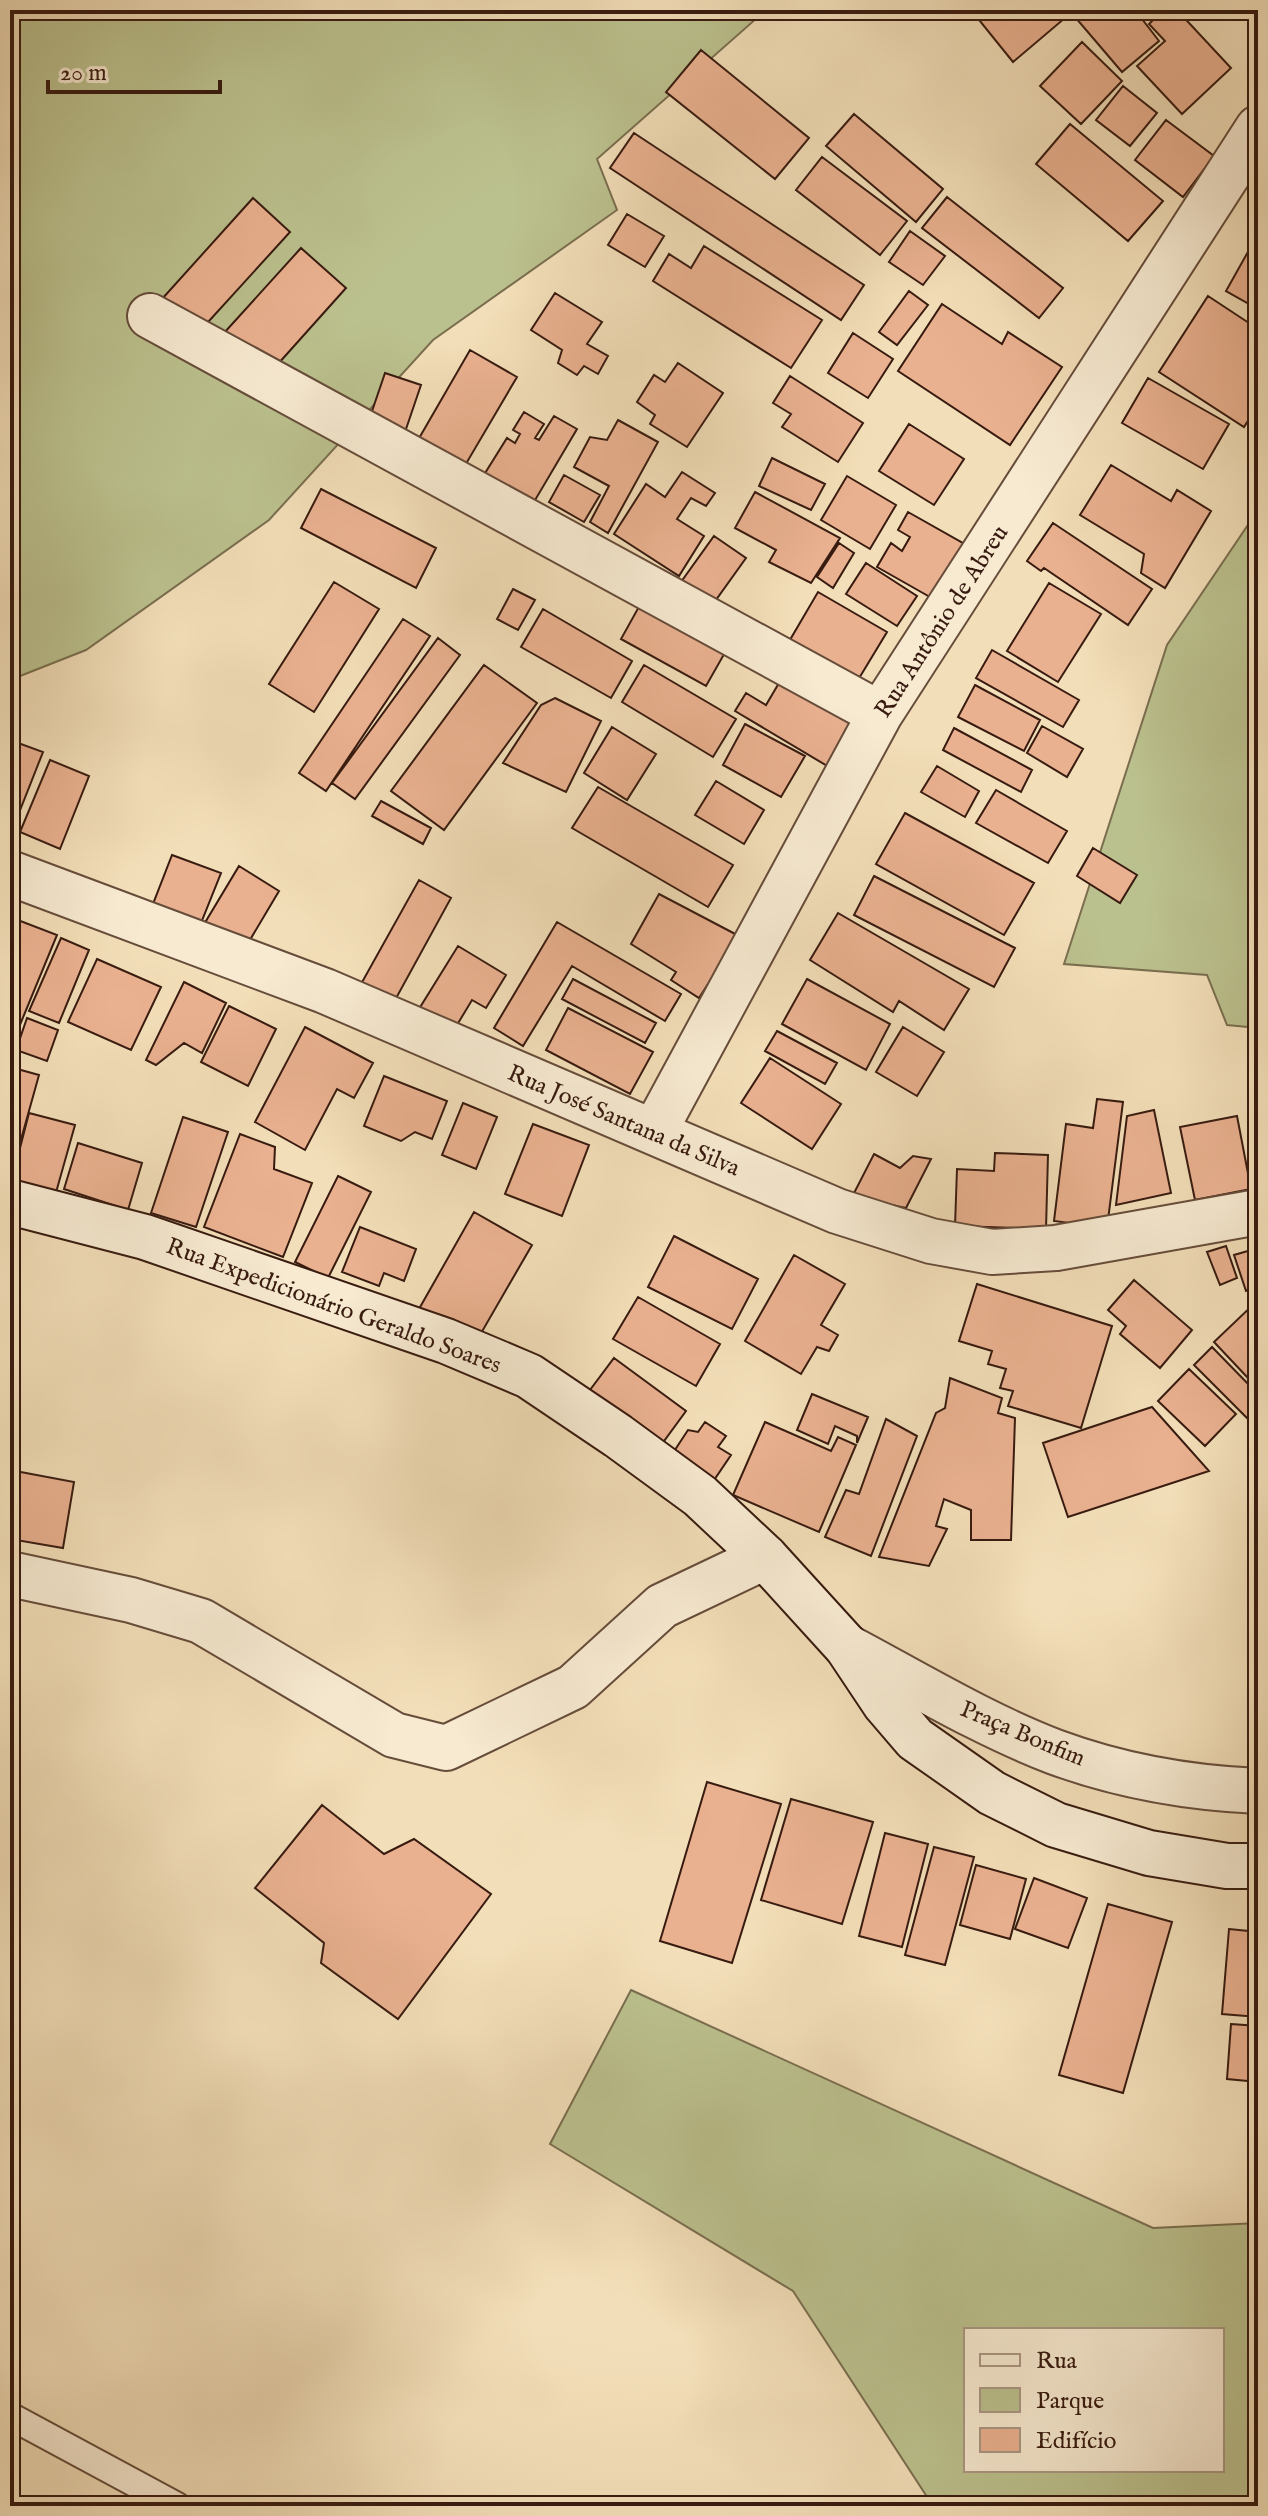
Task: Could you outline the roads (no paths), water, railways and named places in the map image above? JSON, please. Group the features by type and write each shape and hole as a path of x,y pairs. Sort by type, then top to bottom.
{"street":[{"name":"Rua Antônio de Abreu","path":"654,1132 880,714 1258,128"},
{"path":"150,316 880,714"},
{"name":"Rua José Santana da Silva","path":"10,873 325,991 837,1211 931,1241 992,1252 1056,1248 1258,1212"},
{"name":"Rua Expedicionário Geraldo Soares","path":"10,1202 145,1237 446,1341 529,1376 700,1496 765,1557 847,1647"},
{"path":"10,1574 131,1600 201,1621 394,1735 446,1748 573,1687 662,1606 765,1557"},
{"path":"847,1647 885,1704 915,1739 992,1793 1056,1825 1149,1853 1227,1866 1258,1866"},
{"name":"Praça Bonfim","path":"847,1647 1008,1732 1056,1752 1162,1782 1258,1791"}],"lane":[{"path":"10,2416 177,2506"}]}
